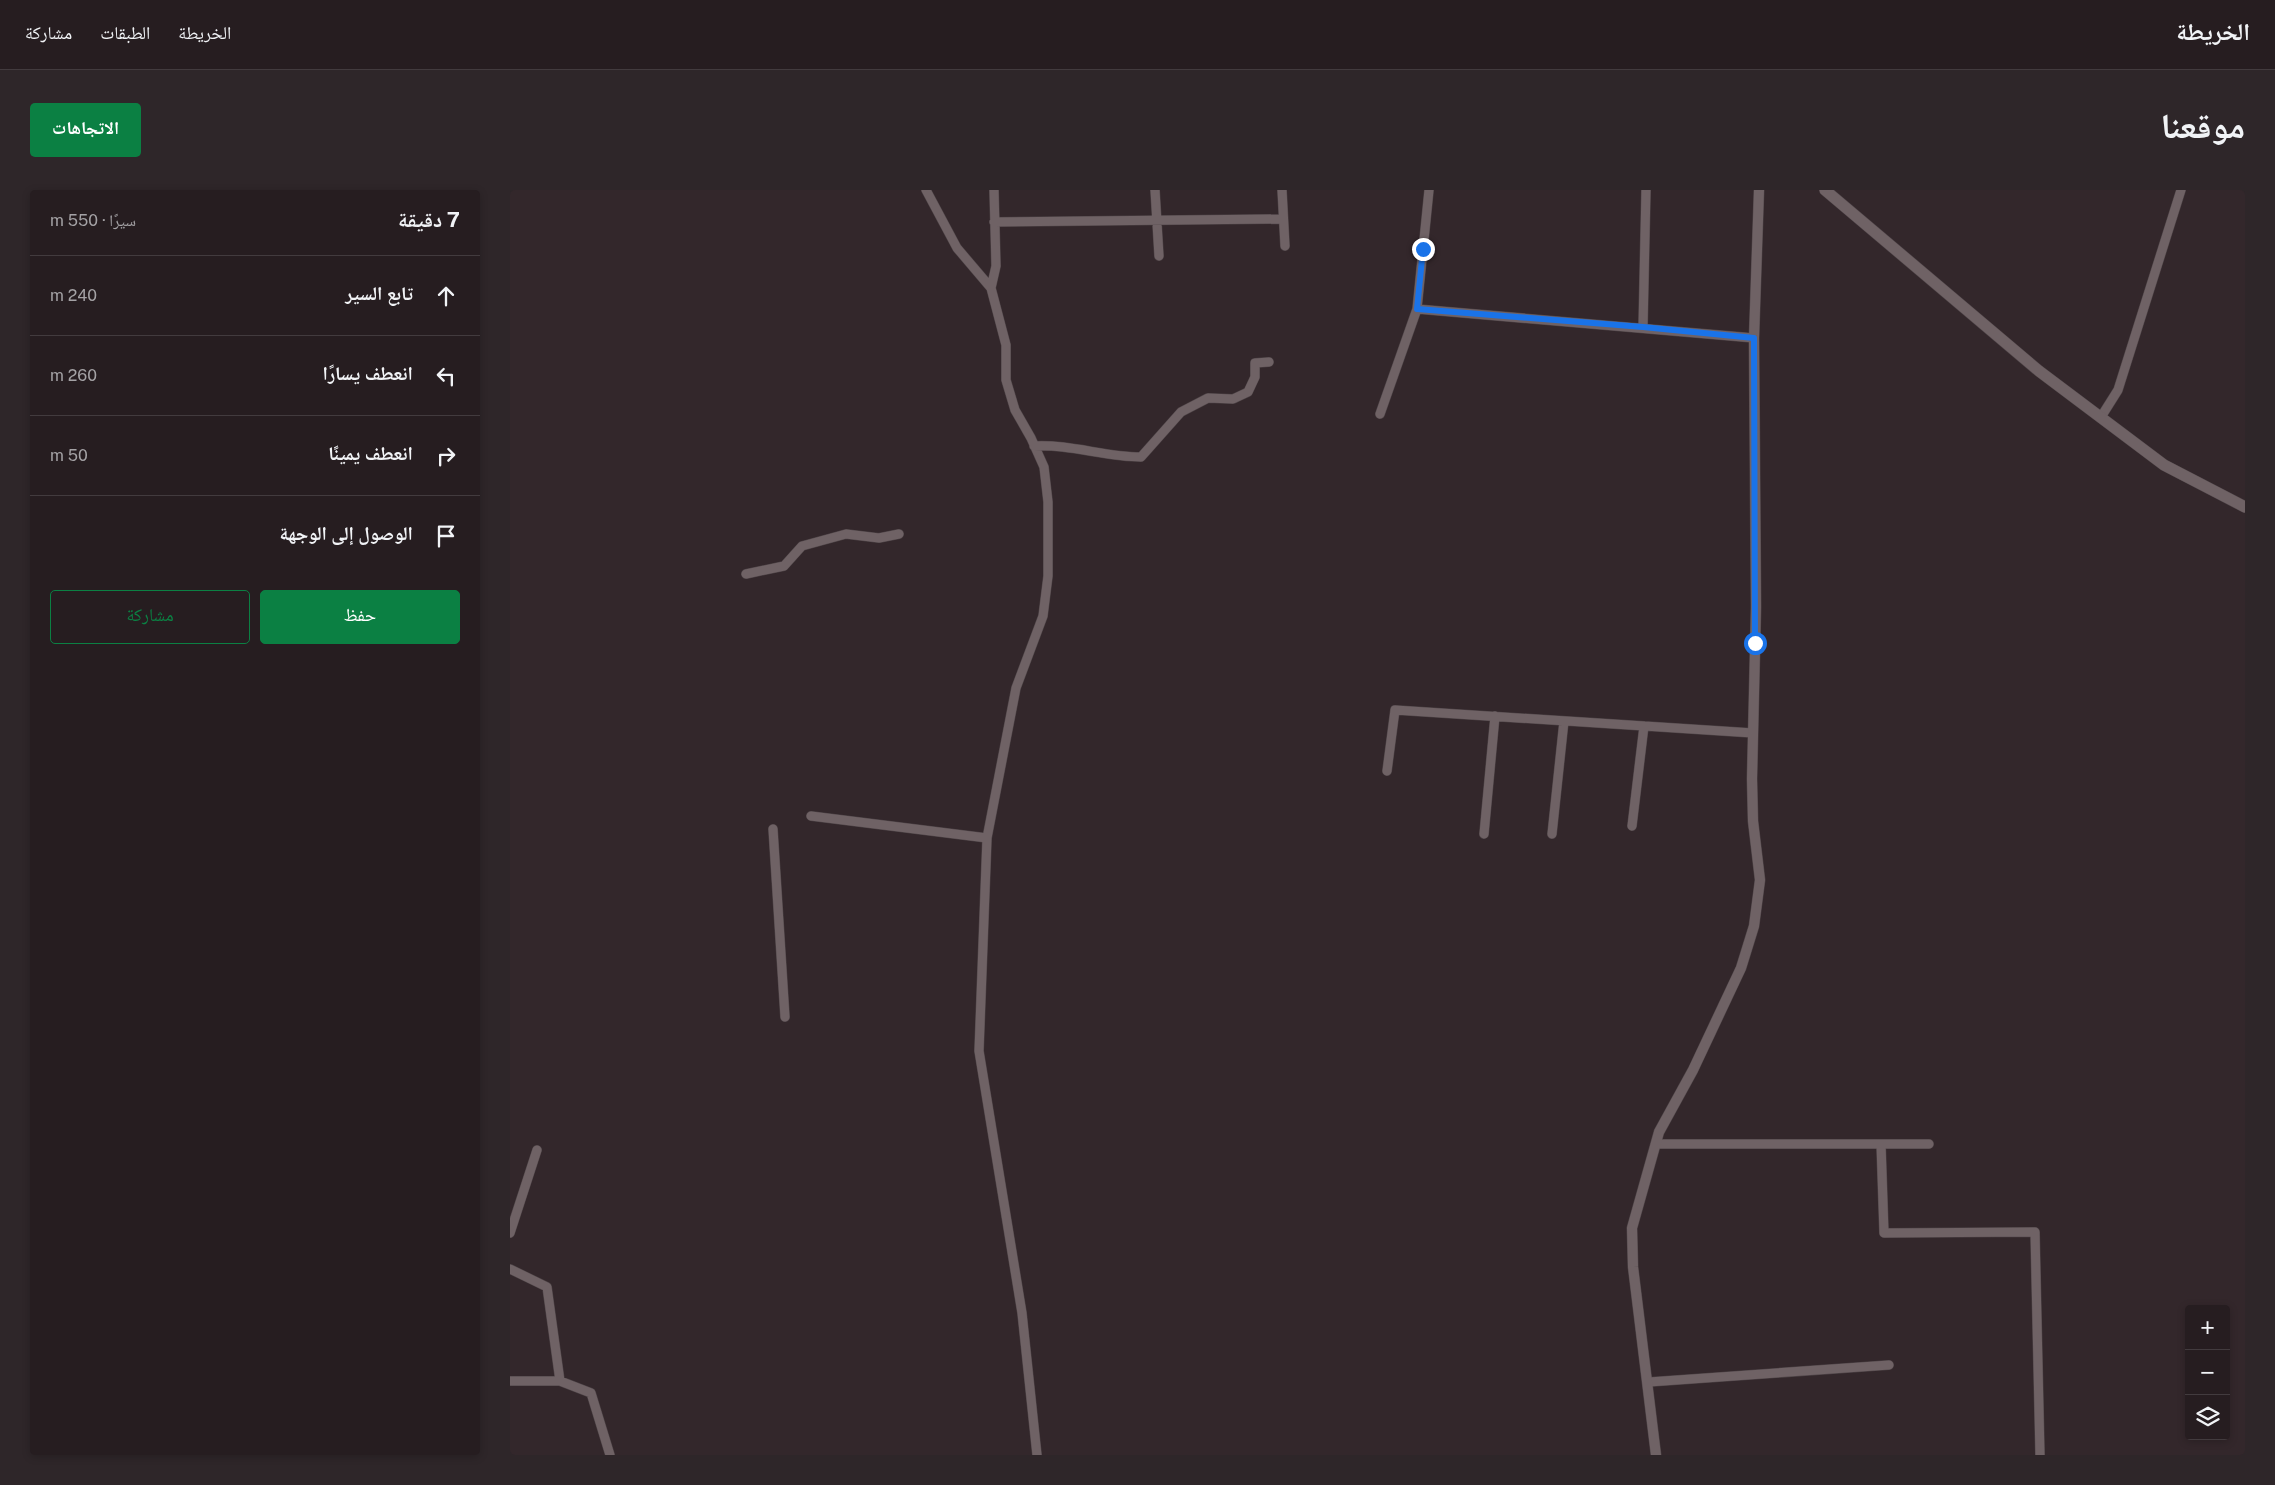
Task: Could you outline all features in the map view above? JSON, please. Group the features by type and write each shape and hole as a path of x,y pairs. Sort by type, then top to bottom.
{"main road":[{"path":"1825,190 2040,371 2164,466 2245,507"}],"street":[{"path":"926,190 957,248 991,288 1006,346 1006,380 1015,410 1044,468 1048,502 1048,576 1043,616 1016,688 987,838 979,1051 1022,1313 1036,1455"},
{"path":"991,288 996,266 994,190"},
{"path":"1155,190 1159,256"},
{"path":"1282,190 1285,246"},
{"path":"1380,414 1417,309 1429,190"},
{"path":"1643,327 1646,190"},
{"path":"1656,1455 1633,1267 1632,1228 1659,1132 1693,1070 1741,968 1754,926 1760,880 1753,821 1756,607 1754,338 1759,190"},
{"path":"2101,418 2118,390 2181,190"},
{"path":"994,222 1283,218"},
{"path":"1417,309 1754,338"},
{"path":"1034,446 1056,445 1103,454 1141,457 1181,412 1208,398 1233,399 1248,392 1255,377 1255,363 1269,362"},
{"path":"746,574 784,566 802,546 837,536 846,534 879,538 899,534"},
{"path":"1387,771 1395,710 1753,733"},
{"path":"1484,834 1495,716"},
{"path":"1552,834 1564,721"},
{"path":"1632,826 1644,726"},
{"path":"811,816 987,838"},
{"path":"773,829 785,1017"},
{"path":"1656,1144 1929,1144"},
{"path":"1880,1144 1884,1233 2035,1232 2040,1455"},
{"path":"510,1233 537,1150"},
{"path":"510,1269 547,1287 560,1381"},
{"path":"1648,1382 1889,1365"},
{"path":"510,1382 560,1381 591,1392 610,1455"}],"route":[{"path":"1423,249 1417,309 1754,338 1755,643"}]}
